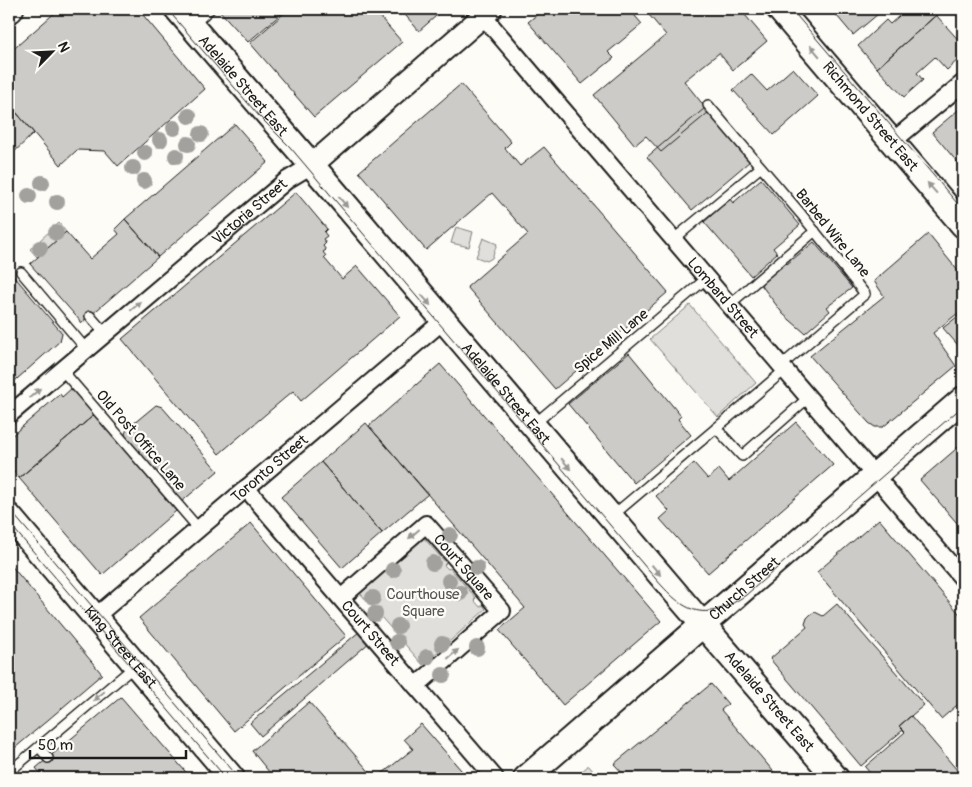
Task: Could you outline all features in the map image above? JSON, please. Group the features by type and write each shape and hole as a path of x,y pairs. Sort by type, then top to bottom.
{"main road":[{"name":"Adelaide Street East","path":"176,9 312,165 611,518 836,778"},
{"name":"Richmond Street East","path":"779,9 963,224"},
{"name":"Church Street","path":"526,778 963,399"},
{"name":"King Street East","path":"9,516 232,778"}],"street":[{"name":"Victoria Street","path":"9,415 287,180 312,165 487,12"},
{"name":"Lombard Street","path":"487,12 674,239 963,579"},
{"path":"892,142 963,83"},
{"name":"Toronto Street","path":"95,617 444,320"},
{"name":"Court Street","path":"246,488 495,778"},
{"name":"Court Square","path":"341,598 426,524 502,611 416,686"}],"lane":[{"path":"192,26 210,9"},
{"name":"Barbed Wire Lane","path":"708,106 866,294 784,367"},
{"path":"674,239 761,167"},
{"path":"730,304 815,231"},
{"path":"21,272 86,349"},
{"name":"Spice Mill Lane","path":"533,425 707,278"},
{"path":"90,316 105,333"},
{"path":"611,518 784,367"},
{"name":"Old Post Office Lane","path":"62,370 199,529"},
{"path":"716,428 742,456 809,397"},
{"path":"9,772 136,665"},
{"path":"38,747 48,758"}],"green space":[{"path":"59,223 66,232 37,257 30,249"},
{"path":"456,227 473,232 469,247 451,243"},
{"path":"483,238 497,244 492,258 487,261 476,257"},
{"path":"690,305 756,383 718,417 650,339"},
{"name":"Courthouse Square","path":"422,536 446,563 444,565 448,569 450,568 476,598 474,600 480,607 483,605 486,609 423,665 360,593 366,588 365,586"},
{"path":"588,766 599,778 574,778"}],"building":[{"path":"59,9 116,11 120,9 138,9 205,89 118,166 105,151 77,150 61,165 9,104 9,53"},
{"path":"91,9 107,9 106,11"},
{"path":"218,9 287,9 248,42"},
{"path":"289,9 373,9 402,42 314,117 250,43"},
{"path":"400,9 444,9 419,31"},
{"path":"544,9 629,9 642,24 608,52 614,58 582,84 528,22"},
{"path":"644,9 740,9 767,41 733,70 719,53 684,81 709,112 661,152 646,136 635,145 594,95 666,35"},
{"path":"831,9 884,9 853,35"},
{"path":"907,9 943,9 877,68 858,46 886,20 890,24"},
{"path":"936,15 963,45 963,55 947,70 935,57 917,73 923,80 904,97 877,68"},
{"path":"793,68 818,96 774,135 733,90 751,74 767,91"},
{"path":"461,84 511,142 505,148 520,166 544,147 668,292 555,389 467,287 528,234 492,193 426,250 359,172"},
{"path":"9,104 34,133 9,157"},
{"path":"963,106 963,169 932,132"},
{"path":"705,108 750,161 692,210 647,157"},
{"path":"235,124 268,162 158,257 125,219"},
{"path":"761,179 800,225 773,248 777,253 751,276 704,222 730,199 733,203"},
{"path":"296,192 327,229 324,232 327,236 323,239 326,243 323,246 326,250 323,252 326,256 324,258 342,279 357,266 400,316 301,401 293,391 219,454 122,339"},
{"path":"125,219 158,257 82,323 30,264 66,232 90,259 119,234 115,229"},
{"path":"928,234 963,277 963,309 933,333 956,366 883,427 875,427 869,423 810,356 884,296 874,281"},
{"path":"814,242 852,288 827,307 830,311 805,333 783,314 759,282 784,261 787,264"},
{"path":"9,270 62,333 60,341 9,386"},
{"path":"963,312 963,351 943,328"},
{"path":"629,353 681,416 678,419 691,435 634,483 568,404"},
{"path":"440,364 661,621 563,705 499,630 525,608 369,426"},
{"path":"72,388 94,415 19,478 9,466 9,438 60,394 62,397"},
{"path":"156,405 162,407 218,471 180,503 128,442 125,434 127,429"},
{"path":"94,415 176,511 102,575 19,478"},
{"path":"796,422 833,465 708,573 660,519 669,511 656,496 694,463 708,479 719,469 729,481"},
{"path":"366,423 428,494 382,533 321,462"},
{"path":"963,443 963,530 920,480"},
{"path":"321,462 382,533 342,568 281,497"},
{"path":"879,519 963,618 963,700 941,719 817,572"},
{"path":"251,523 346,636 234,731 139,618"},
{"path":"9,563 102,674 9,753"},
{"path":"837,604 924,705 899,726 903,730 861,766 770,659 807,627 805,624 811,614 815,612 823,616"},
{"path":"360,631 370,642 261,736 250,723"},
{"path":"711,684 728,704 721,710 779,778 627,778 614,764"},
{"path":"121,697 191,778 44,778 36,768"},
{"path":"309,702 373,776 378,777 413,749 404,739 421,724 468,778 274,778 252,751"},
{"path":"911,716 963,778 874,778 865,767 905,732 899,726"},
{"path":"28,773 37,773 41,778 22,778"}],"tram line":[{"path":"167,9 259,116 290,147 648,570 670,594 680,603 691,609 702,611 715,610 729,605 746,595 963,406"},
{"path":"791,9 963,210"},
{"path":"9,509 239,778"},
{"path":"9,523 226,778"}]}
